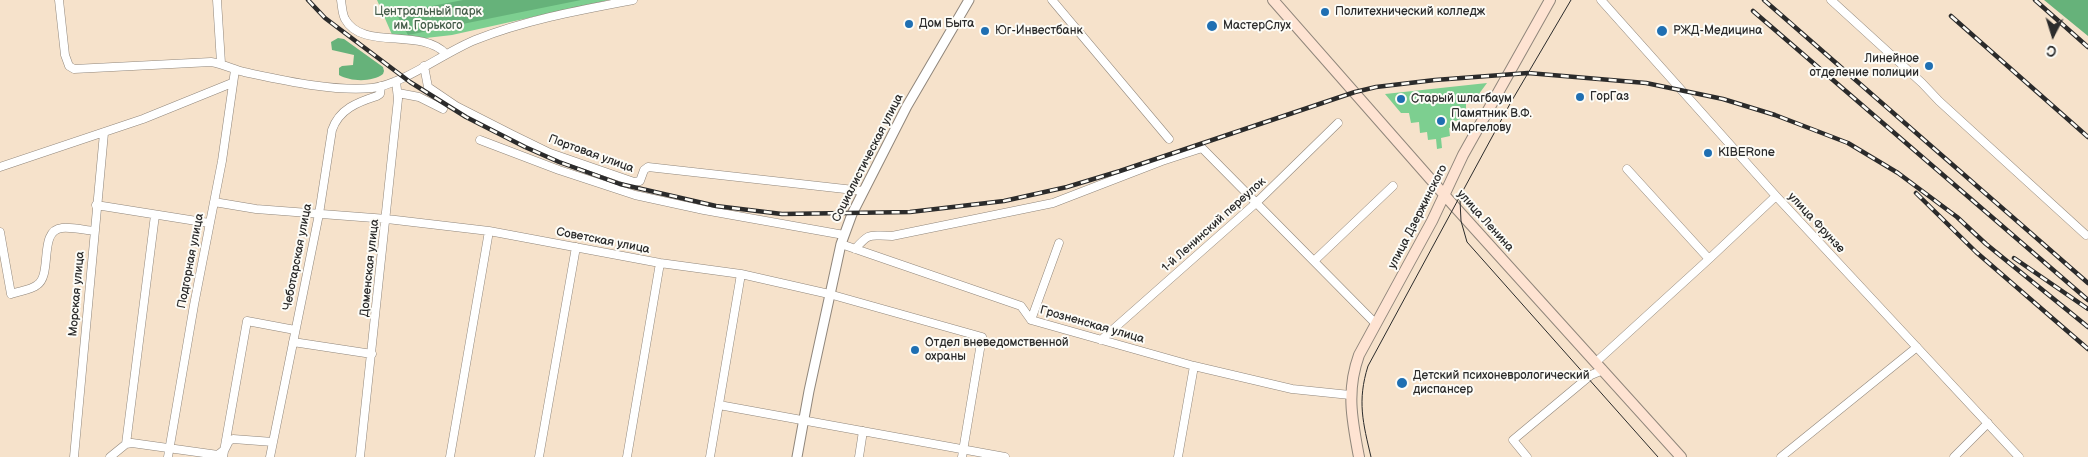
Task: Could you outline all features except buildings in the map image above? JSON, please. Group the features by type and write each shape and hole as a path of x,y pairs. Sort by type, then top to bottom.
{"main road":[{"name":"улица Ленина","path":"1274,0 1444,194 1681,457"},
{"name":"улица Дзержинского","path":"1359,457 1351,413 1350,395 1354,368 1374,323 1402,278 1468,147 1550,0"}],"street":[{"path":"59,0 65,55 69,66 80,70 221,63 235,70 283,80 361,88 381,86 396,81 446,54 501,31 569,12 633,0"},
{"path":"217,0 221,63"},
{"path":"341,0 344,18 358,32 373,36 428,42 438,46 446,54"},
{"name":"Социалистическая улица","path":"798,457 829,294 842,239 907,106 969,0"},
{"path":"1052,0 1169,139"},
{"name":"улица Фрунзе","path":"1601,0 1776,196 2019,457"},
{"path":"1607,0 1618,19"},
{"path":"1831,0 1922,83 1939,102 2086,235"},
{"name":"Портовая улица","path":"424,66 428,87 456,106 550,153 634,182 640,181 644,170 648,166 864,191"},
{"name":"Подгорная улица","path":"169,453 209,223 222,161 235,70"},
{"name":"Доменская улица","path":"360,457 387,219 398,92 396,81"},
{"path":"0,167 166,111 232,83"},
{"name":"Чеботарская улица","path":"270,457 319,214 333,126 347,108 380,94 381,86"},
{"path":"398,92 419,97 443,109"},
{"name":"1-й Ленинский переулок","path":"1102,340 1256,203 1338,123"},
{"name":"Морская улица","path":"74,457 104,133"},
{"name":"Портовая улица","path":"480,140 559,170 636,195 842,239"},
{"path":"855,249 866,236 870,235 892,236 1053,203 1162,161 1202,148 1374,323"},
{"path":"1627,169 1709,260"},
{"path":"1314,261 1394,186"},
{"path":"1527,457 1512,440 1592,375 1776,196"},
{"name":"Советская улица","path":"214,202 256,209 387,219 489,231 660,263 741,274 829,294 982,337 962,453"},
{"path":"96,205 209,223"},
{"path":"110,457 126,444 155,215"},
{"path":"0,232 11,294 37,286 43,279 48,240 54,231 61,228 94,231"},
{"path":"450,457 489,231"},
{"name":"Грозненская улица","path":"842,239 855,249 1021,306 1031,320 1194,366 1292,389 1350,395"},
{"path":"1031,320 1059,243"},
{"path":"539,457 576,247"},
{"path":"627,457 660,263"},
{"path":"710,457 741,274"},
{"path":"224,453 247,321 295,330"},
{"path":"293,342 372,354"},
{"path":"1781,457 1917,347"},
{"path":"1178,457 1194,366"},
{"path":"719,405 863,431 962,453 1005,457"},
{"path":"1954,457 1988,424"},
{"path":"859,457 863,431"},
{"path":"126,444 169,453 176,448 218,455 224,453 229,441 233,440 273,442"}],"green space":[{"name":"Центральный парк им. Горького","path":"377,0 609,0 452,35 426,38 393,37"},
{"path":"463,0 581,0 408,35 396,13"},
{"path":"2044,0 2088,0 2088,36"},
{"path":"338,38 344,39 383,67 383,74 368,80 350,79 339,75 339,68 353,65 354,55 332,50 331,42"},
{"path":"1487,83 1473,102 1466,103 1466,111 1460,112 1460,120 1455,121 1455,127 1449,128 1450,136 1441,138 1442,148 1437,149 1436,139 1428,140 1427,132 1420,133 1419,122 1411,123 1409,113 1401,113 1385,94"}],"tram line":[{"path":"1371,457 1362,412 1363,390 1368,366 1511,102 1571,0"},
{"path":"1460,200 1461,221 1467,242 1658,457"}],"railway":[{"path":"308,0 325,18 410,82 466,117 525,147 559,162 620,184 716,206 782,214 910,212 1004,201 1067,187 1120,171 1355,92 1376,87 1435,80 1528,73 1646,83 1723,99 1775,115 1848,143 1898,173 1957,217 1986,244 2088,327"},
{"path":"1764,0 2088,283"},
{"path":"2035,0 2088,47"},
{"path":"1753,11 2088,300"},
{"path":"1951,16 2088,137"},
{"path":"1916,193 1976,252 2088,349"},
{"path":"2014,258 2088,309"}],"place":[{"name":"Политехнический колледж","path":"1325,12"},
{"name":"Дом Быта","path":"909,24"},
{"name":"МастерСлух","path":"1212,26"},
{"name":"Юг-Инвестбанк","path":"985,31"},
{"name":"РЖД-Медицина","path":"1662,31"},
{"name":"Линейное отделение полиции","path":"1929,66"},
{"name":"ГорГаз","path":"1580,97"},
{"name":"Старый шлагбаум","path":"1401,99"},
{"name":"Памятник В.Ф. Маргелову","path":"1441,121"},
{"name":"KIBERone","path":"1708,153"},
{"name":"Отдел вневедомственной охраны","path":"915,350"},
{"name":"Детский психоневрологический диспансер","path":"1402,383"}]}
